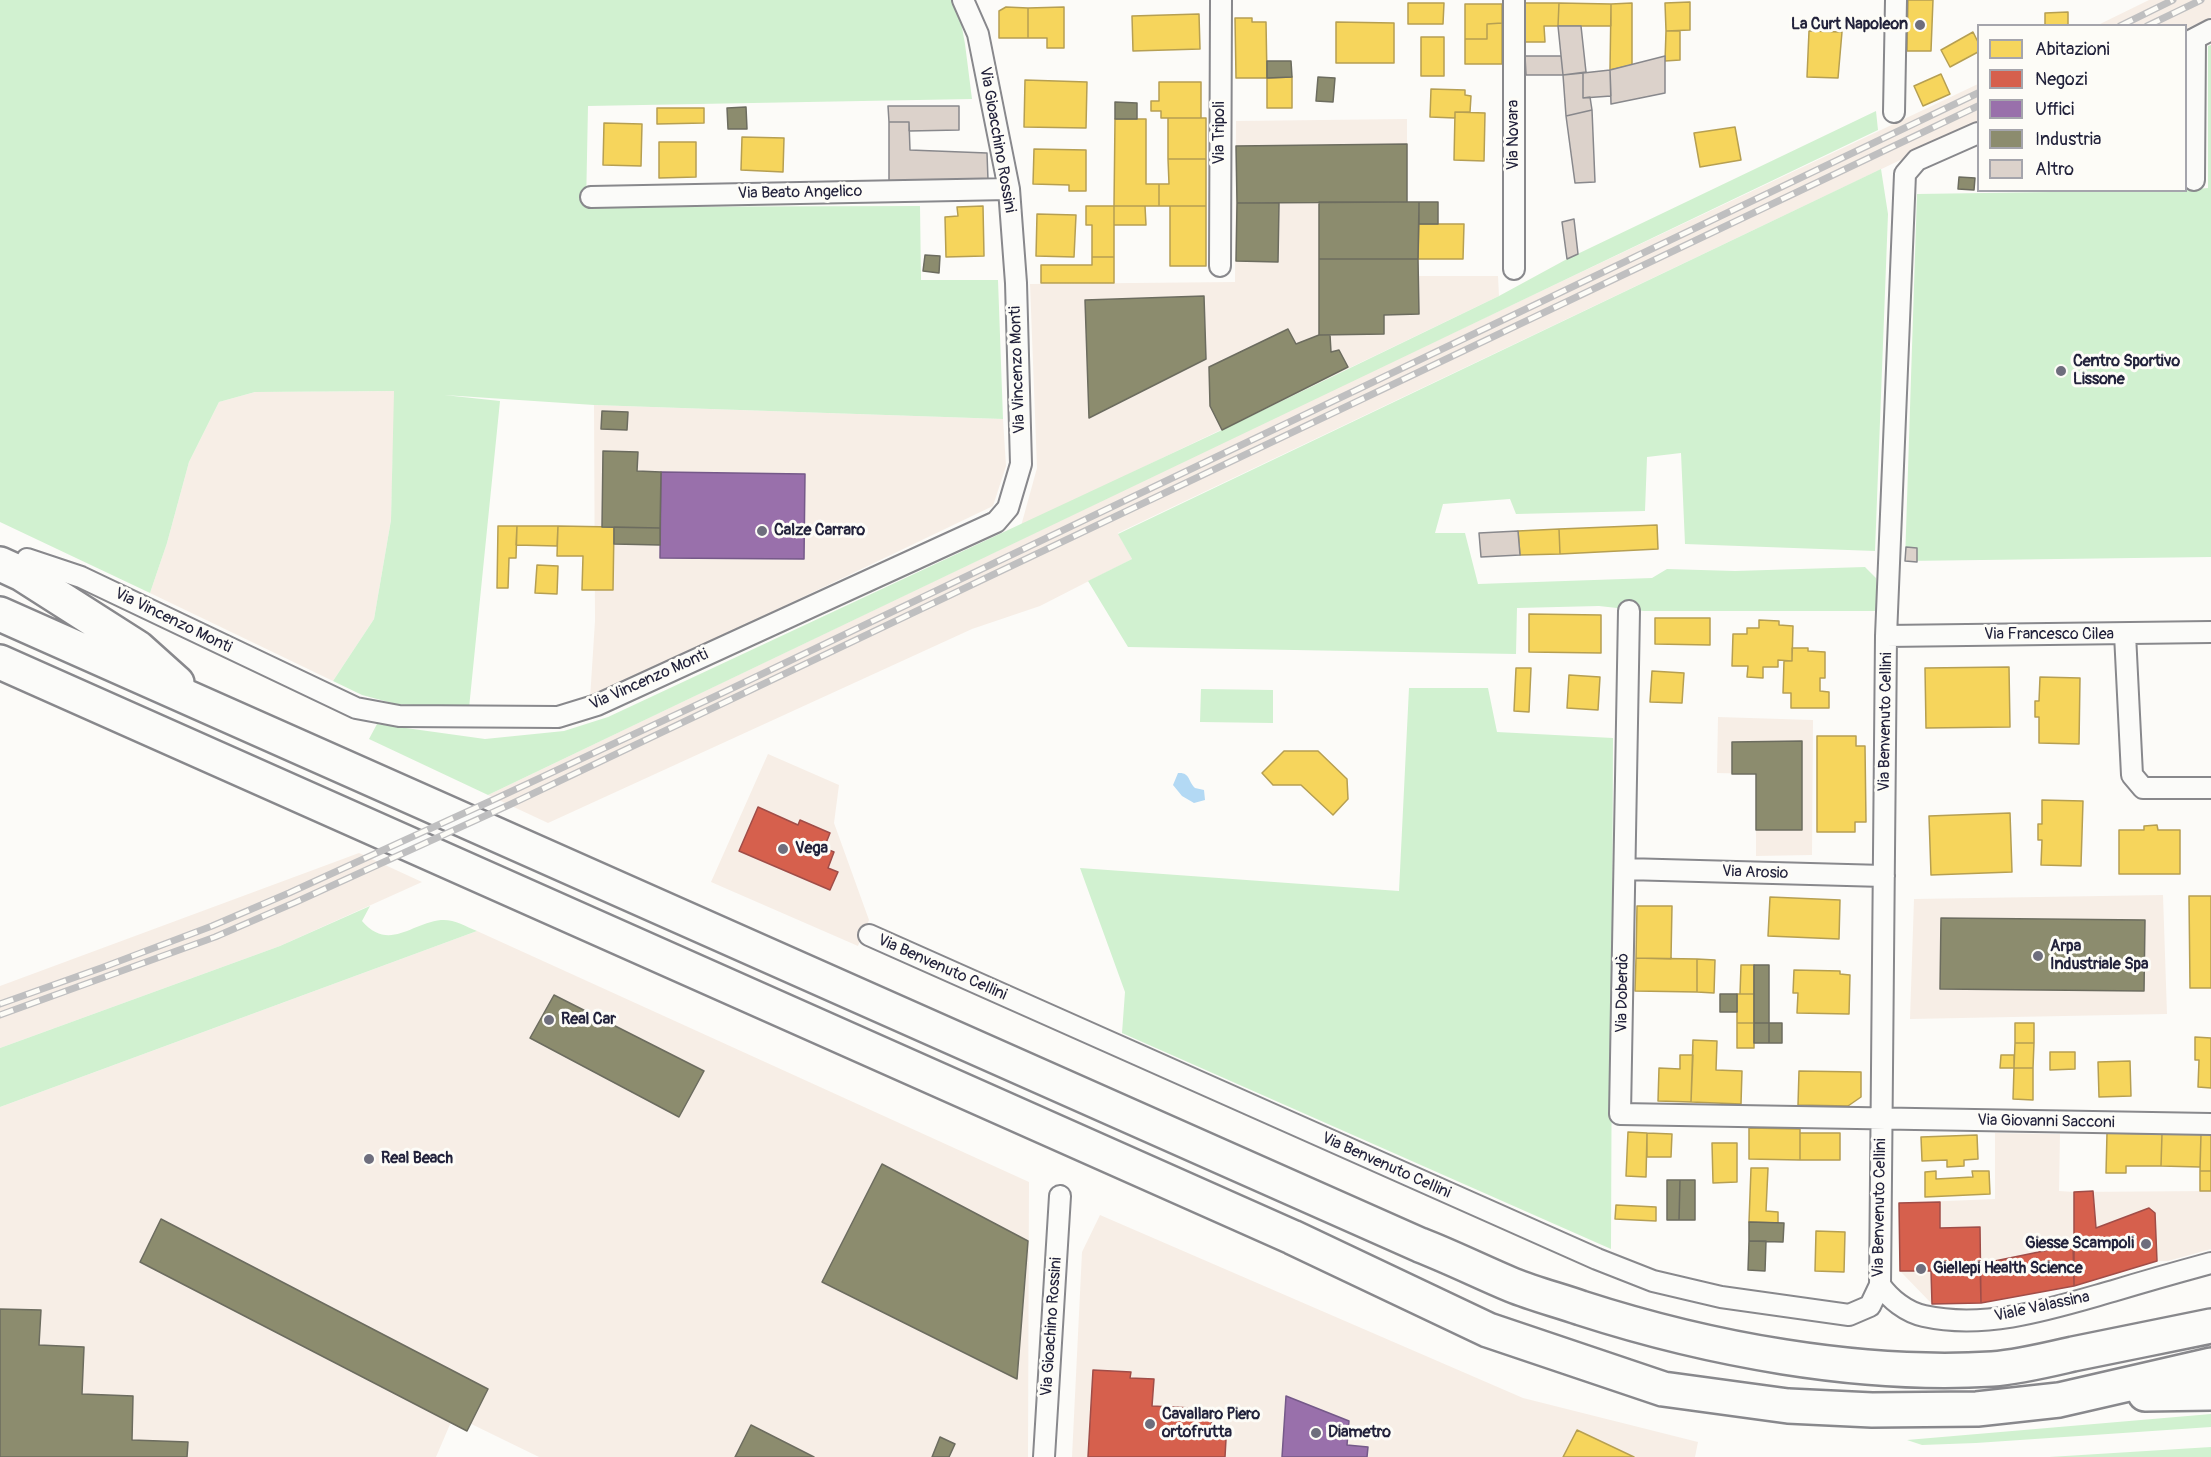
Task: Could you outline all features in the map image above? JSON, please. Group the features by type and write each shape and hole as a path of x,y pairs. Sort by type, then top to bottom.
{"highway":[{"path":"16,566 138,648 198,702"},
{"path":"0,614 1420,1245 1512,1285 1631,1324 1717,1344 1802,1359 1869,1368 1951,1369 1994,1369 2211,1326"},
{"path":"0,662 1292,1237 1488,1330 1663,1389 1788,1406 1872,1410 1977,1409 2059,1400 2211,1365"},
{"path":"2080,1395 2211,1393"}],"street":[{"name":"Via Gioacchino Rossini","path":"963,0 978,34 1009,189 1016,283"},
{"name":"Via Tripoli","path":"1220,266 1221,0"},
{"name":"Via Novara","path":"1514,0 1514,269"},
{"path":"1894,112 1896,0"},
{"path":"2194,180 2197,37"},
{"name":"Via Benvenuto Cellini","path":"869,935 1587,1255 1653,1281 1721,1297 1849,1315 1870,1306 1880,1285 1886,636 1905,174 1917,160 1977,133"},
{"name":"Via Beato Angelico","path":"591,197 1009,189"},
{"name":"Via Vincenzo Monti","path":"16,566 81,577 357,708 399,716 558,717 597,705 996,522 1008,508 1021,464 1016,283"},
{"name":"Via Doberdò","path":"1629,611 1620,1114 1881,1119"},
{"name":"Via Francesco Cilea","path":"1886,636 2211,632"},
{"path":"2125,634 2132,775 2143,788 2211,788"},
{"name":"Via Arosio","path":"1625,869 1884,876"},
{"name":"Via Giovanni Sacconi","path":"1881,1119 2211,1124"},
{"name":"Via Gioachino Rossini","path":"1044,1457 1060,1196"},
{"name":"Viale Valassina","path":"1880,1285 1888,1297 1904,1308 1923,1316 1960,1320 2003,1318 2055,1308 2211,1263"}],"shaded area":[{"path":"2149,0 2211,0 2211,17 2187,29 2187,24 2100,24"},
{"path":"1977,84 1977,123 1118,533 1132,559 1040,606 972,629 548,823 488,795"},
{"path":"1407,119 1407,202 1419,202 1419,276 1498,276 1499,296 1021,526 1037,468 1030,284 1235,282 1236,121"},
{"path":"395,391 391,520 374,619 333,681 150,593 167,543 189,462 219,402 255,392"},
{"path":"594,405 1003,419 1006,466 993,506 590,699 595,621"},
{"path":"1718,717 1813,720 1812,855 1756,856 1756,774 1717,773"},
{"path":"768,754 839,785 834,823 869,920 858,946 711,882"},
{"path":"359,853 422,882 280,946 0,1048 0,986"},
{"name":"Arpa Industriale Spa","path":"2163,895 2167,1014 1910,1019 1914,899"},
{"path":"477,931 1029,1182 1028,1457 539,1457 180,1282 451,1422 436,1457 0,1457 0,1107"},
{"path":"1995,1133 2060,1134 2059,1191 2211,1191 2211,1249 2168,1261 2157,1261 2074,1286 1981,1303 1932,1304 1900,1271 1899,1203 1995,1199"},
{"path":"1100,1215 1523,1398 1698,1442 1695,1457 1072,1457 1082,1252"}],"green space":[{"path":"0,0 957,0 972,99 588,106 586,207 920,206 921,280 998,280 1003,419 594,405 444,395 500,401 469,708 396,704 362,695 333,681 374,619 391,520 394,391 255,392 219,402 189,462 167,543 150,593 0,522"},
{"name":"Centro Sportivo Lissone","path":"2211,45 2211,557 1905,561 1917,194 2187,192 2187,190 2208,188 2208,46"},
{"path":"1876,111 1878,130 488,795 369,739 377,724 485,739 564,731 608,717 1222,430 1499,296 1567,259"},
{"path":"1881,169 1888,214 1875,551 1685,544 1681,453 1647,457 1645,511 1516,514 1510,499 1443,504 1435,533 1465,533 1478,584 1652,578 1667,569 1735,571 1865,567 1876,578 1878,604 1875,611 1644,611 1599,606 1517,608 1516,654 1128,647 1088,581 1132,559 1118,534"},
{"path":"1409,688 1488,688 1497,732 1613,738 1611,1249 1122,1033 1125,992 1080,868 1399,891"},
{"path":"1201,689 1273,690 1273,723 1200,722"},
{"path":"370,906 362,921 372,930 382,934 400,933 441,920 455,922 477,931 0,1107 0,1048 280,946"},
{"path":"2211,1414 2211,1427 1976,1443 1922,1445 1907,1440"},
{"path":"2211,1447 2211,1457 2049,1457"}],"water":[{"path":"1178,773 1187,775 1195,788 1204,790 1205,800 1194,803 1182,796 1173,785"}],"building: Abitazioni":[{"name":"La Curt Napoleon","path":"1908,0 1933,0 1931,51 1907,51"},
{"path":"1690,2 1690,30 1666,31 1665,3"},
{"path":"1408,3 1444,3 1443,24 1408,24"},
{"path":"1524,3 1559,3 1558,26 1544,26 1545,42 1523,42"},
{"path":"1559,3 1611,4 1611,26 1558,26"},
{"path":"1632,3 1632,65 1610,70 1611,4"},
{"path":"1465,4 1502,4 1502,23 1487,24 1487,39 1465,39"},
{"path":"1006,7 1028,8 1028,38 999,38 999,11"},
{"path":"1064,7 1064,48 1047,48 1047,38 1028,38 1028,8"},
{"path":"2068,12 2068,24 2045,24 2045,13"},
{"path":"1199,14 1200,49 1133,51 1132,16"},
{"path":"1235,18 1252,18 1252,22 1266,22 1267,78 1236,78"},
{"path":"1336,22 1394,23 1394,63 1336,63"},
{"path":"1502,23 1502,64 1465,64 1465,39 1487,39 1487,24"},
{"path":"1666,31 1680,31 1680,60 1665,61"},
{"path":"1809,31 1842,32 1838,78 1807,77"},
{"path":"1973,32 1977,40 1977,53 1950,67 1941,50"},
{"path":"1421,37 1444,37 1444,76 1421,76"},
{"path":"1941,74 1950,94 1923,106 1914,86"},
{"path":"1292,77 1292,108 1267,108 1267,78"},
{"path":"1025,80 1087,82 1086,128 1024,127"},
{"path":"1159,82 1201,82 1201,118 1161,118 1161,111 1151,111 1151,101 1159,101"},
{"path":"1431,89 1465,90 1465,95 1471,96 1470,112 1455,112 1455,118 1430,117"},
{"path":"657,108 704,108 704,123 657,124"},
{"path":"1455,112 1485,113 1484,161 1454,160"},
{"path":"1168,118 1206,118 1206,159 1168,159"},
{"path":"1115,119 1146,119 1146,184 1159,184 1159,206 1114,206"},
{"path":"604,123 642,124 641,166 603,165"},
{"path":"1735,127 1741,160 1700,167 1694,133"},
{"path":"742,137 784,138 783,172 741,170"},
{"path":"659,142 696,142 696,177 659,178"},
{"path":"1034,149 1086,150 1086,191 1069,191 1069,185 1033,184"},
{"path":"1168,159 1206,159 1206,206 1159,206 1159,184 1169,184"},
{"path":"983,206 984,256 946,257 945,217 958,216 957,207"},
{"path":"1086,206 1114,206 1114,257 1092,257 1092,225 1086,225"},
{"path":"1114,206 1145,206 1146,225 1114,225"},
{"path":"1170,206 1206,206 1206,266 1170,266"},
{"path":"1037,214 1076,215 1074,257 1036,256"},
{"path":"1419,224 1464,224 1463,259 1418,259"},
{"path":"1092,257 1114,257 1114,283 1041,283 1041,265 1092,265"},
{"path":"1657,525 1658,549 1560,554 1559,529"},
{"path":"498,526 517,526 516,558 509,558 508,588 497,588"},
{"path":"517,526 558,526 557,546 516,545"},
{"path":"558,526 614,527 613,590 582,590 583,556 557,556"},
{"path":"1559,529 1560,554 1520,555 1518,531"},
{"path":"537,565 558,566 557,594 535,593"},
{"path":"1529,614 1601,615 1601,653 1529,652"},
{"path":"1655,618 1710,618 1710,645 1655,644"},
{"path":"1759,620 1779,621 1779,625 1793,626 1792,661 1778,660 1778,667 1763,667 1763,678 1747,677 1748,666 1732,666 1733,634 1747,634 1747,628 1759,628"},
{"path":"1792,648 1808,648 1808,651 1825,652 1825,678 1820,678 1820,691 1829,692 1829,708 1791,708 1791,693 1783,693 1784,661 1792,661"},
{"path":"2009,667 2010,727 1926,728 1925,668"},
{"path":"1516,668 1531,668 1529,712 1514,711"},
{"path":"1652,671 1684,673 1682,703 1650,702"},
{"path":"1569,675 1600,677 1598,710 1567,708"},
{"path":"2040,677 2080,678 2079,744 2039,743 2039,717 2035,717 2035,701 2039,701"},
{"path":"1817,736 1856,736 1856,746 1865,746 1866,822 1855,822 1855,832 1817,832"},
{"path":"1284,751 1318,751 1347,779 1348,799 1333,815 1301,785 1273,785 1262,773"},
{"path":"2042,800 2083,801 2081,866 2041,865 2042,840 2038,840 2038,824 2042,824"},
{"path":"2010,813 2012,872 1931,875 1929,816"},
{"path":"2157,825 2158,830 2180,830 2180,874 2119,874 2119,830 2144,830 2144,826"},
{"path":"2189,896 2211,896 2211,988 2190,988"},
{"path":"1770,897 1840,900 1839,939 1768,936"},
{"path":"1637,906 1672,906 1671,959 1636,958"},
{"path":"1636,958 1697,959 1697,992 1635,991"},
{"path":"1697,959 1715,960 1714,993 1697,992"},
{"path":"1741,965 1754,965 1754,994 1740,994"},
{"path":"1794,970 1840,971 1840,974 1850,975 1849,1014 1797,1013 1798,993 1793,993"},
{"path":"1737,994 1754,994 1754,1023 1737,1023"},
{"path":"1737,1023 1754,1023 1754,1048 1737,1048"},
{"path":"2015,1023 2034,1023 2034,1043 2015,1043"},
{"path":"2195,1037 2211,1038 2211,1088 2198,1087 2199,1060 2195,1060"},
{"path":"1693,1040 1717,1041 1716,1070 1742,1071 1741,1104 1691,1102"},
{"path":"2015,1043 2034,1043 2033,1068 2014,1068"},
{"path":"2050,1052 2075,1052 2075,1069 2050,1070"},
{"path":"1680,1055 1693,1055 1691,1102 1658,1101 1659,1068 1680,1069"},
{"path":"2001,1055 2014,1055 2014,1068 2000,1068"},
{"path":"2130,1061 2131,1096 2099,1097 2098,1062"},
{"path":"2014,1068 2033,1068 2033,1100 2013,1099"},
{"path":"1799,1071 1861,1072 1861,1097 1848,1106 1798,1105"},
{"path":"1749,1128 1800,1129 1800,1160 1749,1159"},
{"path":"1628,1132 1647,1133 1646,1177 1626,1176"},
{"path":"1647,1133 1672,1134 1671,1157 1647,1157"},
{"path":"1800,1133 1840,1133 1840,1160 1800,1160"},
{"path":"2107,1133 2162,1134 2161,1166 2126,1166 2126,1173 2106,1173"},
{"path":"2162,1134 2201,1134 2200,1167 2161,1166"},
{"path":"2201,1134 2211,1134 2211,1171 2200,1171"},
{"path":"1977,1135 1978,1159 1964,1160 1964,1166 1947,1167 1947,1160 1922,1161 1921,1137"},
{"path":"1712,1143 1737,1143 1737,1182 1713,1183"},
{"path":"1751,1168 1768,1168 1766,1211 1778,1212 1778,1223 1749,1222"},
{"path":"1936,1171 1936,1179 1973,1177 1972,1171 1989,1171 1990,1194 1925,1197 1925,1172"},
{"path":"2200,1171 2211,1171 2211,1191 2200,1191"},
{"path":"1616,1205 1656,1207 1656,1221 1615,1219"},
{"path":"1816,1231 1845,1232 1844,1272 1815,1271"},
{"path":"1577,1430 1634,1457 1563,1457"}],"building: Negozi":[{"name":"Vega","path":"758,807 798,825 800,820 830,833 824,848 834,852 828,868 838,872 830,890 739,851"},
{"path":"2093,1191 2096,1228 2149,1208 2155,1213 2157,1261 2074,1286 2074,1192"},
{"path":"1940,1202 1940,1228 1980,1227 1981,1303 1932,1304 1931,1271 1900,1271 1899,1203"},
{"path":"2073,1245 2074,1286 1981,1303 1980,1264"},
{"name":"Cavallaro Piero ortofrutta","path":"1093,1370 1131,1372 1130,1378 1154,1379 1152,1406 1212,1409 1211,1438 1226,1439 1225,1457 1088,1457"}],"building: Uffici":[{"path":"661,472 805,474 804,559 660,558"},
{"name":"Diametro","path":"1286,1396 1349,1421 1347,1445 1368,1447 1367,1457 1282,1457"}],"building: Industria":[{"path":"1267,61 1291,61 1292,77 1267,78"},
{"path":"1318,77 1335,78 1333,102 1316,101"},
{"path":"1115,102 1137,103 1137,119 1115,119"},
{"path":"746,107 747,129 728,129 727,108"},
{"path":"1407,144 1407,202 1237,203 1236,146"},
{"path":"1959,177 1975,178 1974,190 1958,189"},
{"path":"1319,202 1419,202 1418,259 1319,259"},
{"path":"1419,202 1438,202 1438,224 1419,224"},
{"path":"1237,203 1279,203 1278,262 1236,261"},
{"path":"925,255 940,256 939,273 923,271"},
{"path":"1319,259 1418,259 1419,314 1384,315 1384,334 1319,335"},
{"path":"1204,296 1206,359 1089,418 1085,300"},
{"path":"1288,329 1296,344 1319,335 1330,335 1331,352 1339,350 1348,367 1222,430 1210,406 1209,367"},
{"path":"602,411 628,412 627,430 601,429"},
{"path":"603,451 638,452 637,471 661,472 660,528 602,527"},
{"path":"614,527 660,528 660,545 614,544"},
{"path":"1802,741 1802,830 1756,830 1756,774 1732,774 1732,742"},
{"path":"1941,918 2145,920 2144,991 1940,989"},
{"path":"1754,965 1769,965 1769,1023 1754,1023"},
{"path":"1720,994 1737,994 1737,1012 1720,1012"},
{"path":"554,995 704,1071 679,1117 530,1038"},
{"path":"1754,1023 1769,1023 1769,1043 1754,1043"},
{"path":"1769,1023 1782,1023 1782,1043 1769,1043"},
{"path":"882,1164 1028,1241 1017,1379 822,1282"},
{"path":"1667,1180 1680,1180 1679,1220 1667,1220"},
{"path":"1680,1180 1695,1180 1695,1220 1679,1220"},
{"path":"161,1219 488,1389 467,1431 140,1262"},
{"path":"1749,1222 1784,1223 1783,1242 1749,1241"},
{"path":"1749,1241 1766,1241 1765,1271 1748,1270"},
{"path":"0,1309 41,1310 39,1345 84,1347 82,1394 133,1396 132,1440 188,1442 187,1457 0,1457"},
{"path":"751,1425 814,1457 735,1457"},
{"path":"940,1437 955,1444 949,1457 932,1457"}],"building: Altro":[{"path":"1558,26 1581,26 1586,72 1563,75"},
{"path":"1525,56 1561,56 1563,75 1526,75"},
{"path":"1665,56 1665,93 1611,104 1610,70"},
{"path":"1610,70 1611,96 1583,98 1583,73"},
{"path":"1583,73 1583,98 1590,97 1592,110 1566,116 1563,75"},
{"path":"888,106 959,106 959,130 909,131 909,122 889,122"},
{"path":"1592,110 1595,182 1575,183 1566,116"},
{"path":"889,122 909,122 910,150 987,153 988,180 889,181"},
{"path":"1574,219 1578,254 1567,259 1562,222"},
{"path":"1518,531 1520,555 1481,557 1479,533"},
{"path":"1906,547 1917,548 1917,562 1905,561"}],"railway":[{"path":"2124,24 2173,0"},
{"path":"2151,24 2201,0"},
{"path":"0,1004 212,926 495,799 718,695 1977,93"},
{"path":"0,1015 215,937 509,805 1977,106"}],"place":[{"name":"La Curt Napoleon","path":"1920,25"},
{"name":"Centro Sportivo Lissone","path":"2061,371"},
{"name":"Calze Carraro","path":"762,531"},
{"name":"Vega","path":"783,849"},
{"name":"Arpa Industriale Spa","path":"2038,956"},
{"name":"Real Car","path":"549,1020"},
{"name":"Real Beach","path":"369,1159"},
{"name":"Giesse Scampoli","path":"2146,1244"},
{"name":"Giellepi Health Science","path":"1921,1269"},
{"name":"Cavallaro Piero ortofrutta","path":"1150,1424"},
{"name":"Diametro","path":"1316,1433"}]}
